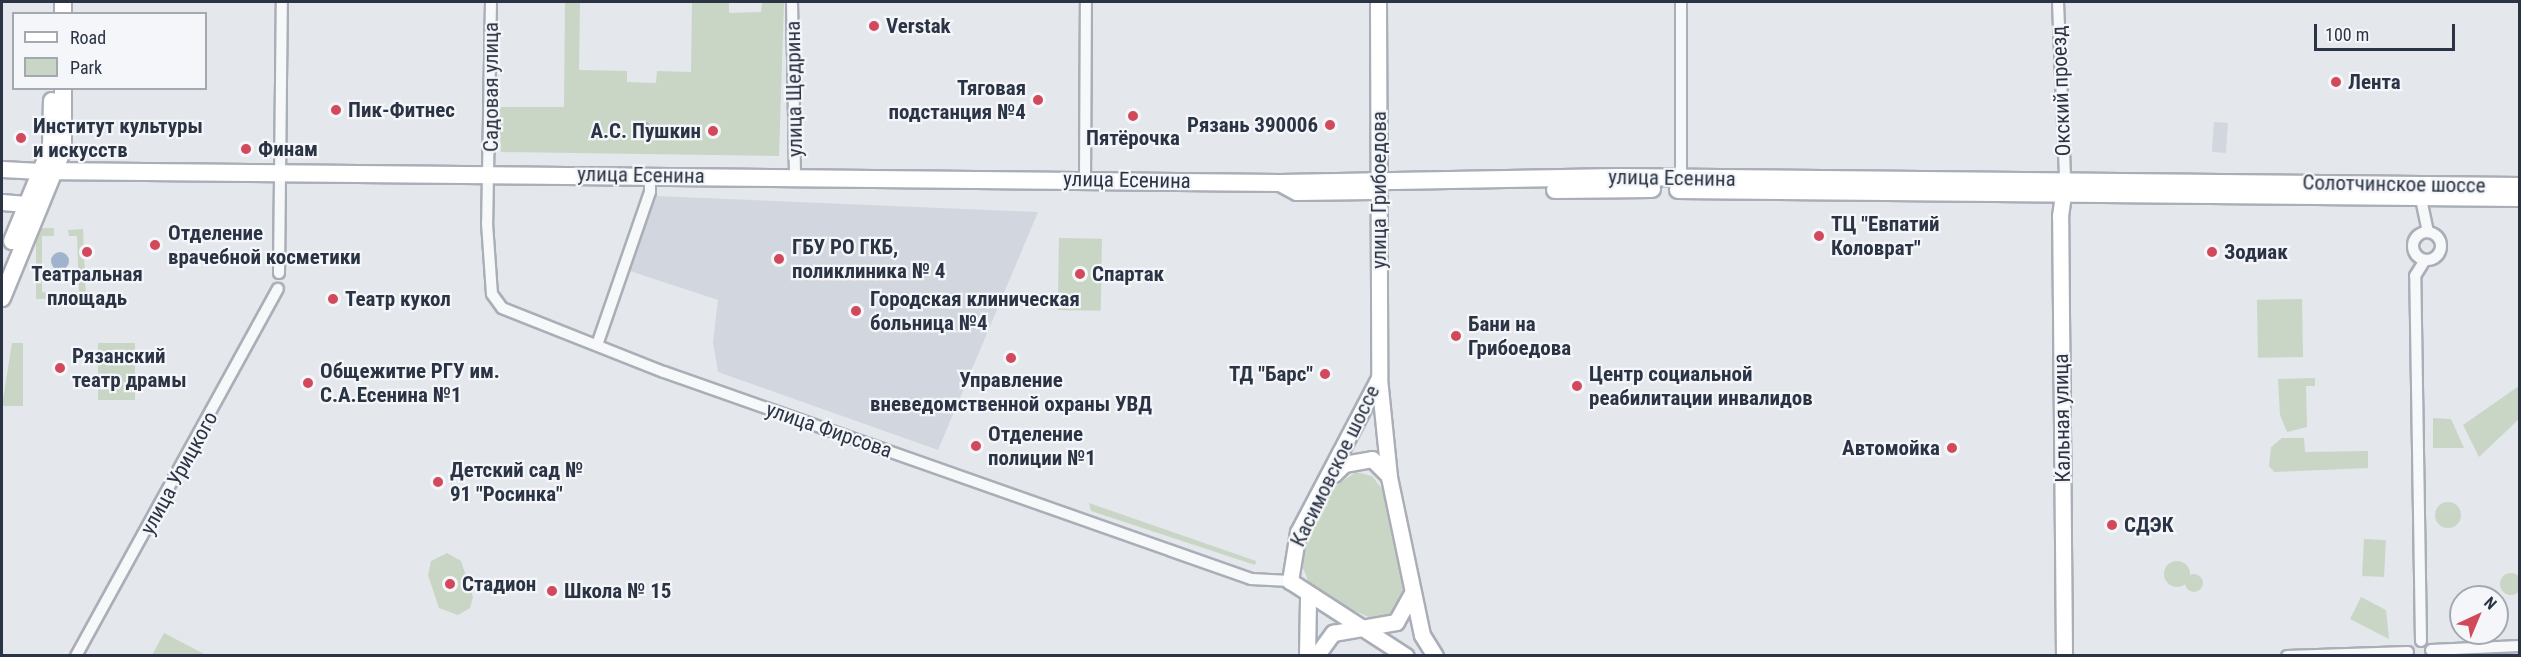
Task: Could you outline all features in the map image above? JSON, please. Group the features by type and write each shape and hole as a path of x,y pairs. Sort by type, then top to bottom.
{"main road":[{"name":"улица Грибоедова","path":"1378,2 1379,378"},
{"path":"48,171 51,147 52,90"},
{"path":"2,273 30,205 63,149 63,90"},
{"name":"улица Есенина","path":"2,169 1380,185 1681,184 2064,188"},
{"path":"2463,193 2520,176"},
{"name":"Солотчинское шоссе","path":"2064,188 2268,182 2520,198"},
{"name":"Солотчинское шоссе","path":"2064,188 2269,199 2421,199 2520,186"},
{"name":"Кальная улица","path":"2064,188 2064,656"},
{"path":"2463,193 2520,211"},
{"path":"2,201 30,205"},
{"path":"2,298 30,205"},
{"name":"Касимовское шоссе","path":"1290,580 1298,532 1351,437 1379,378"},
{"name":"Касимовское шоссе","path":"1379,378 1379,460"},
{"path":"1351,437 1379,460 1389,477 1422,635 1435,656"},
{"path":"1324,485 1344,464 1379,460"},
{"path":"1290,580 1308,596 1406,656"},
{"path":"1316,656 1333,633 1355,625 1396,622 1413,590"},
{"path":"1307,656 1308,596"}],"street":[{"path":"279,273 282,173 277,145 282,2"},
{"name":"Садовая улица","path":"489,173 491,2"},
{"name":"улица Щедрина","path":"792,2 795,177"},
{"path":"1085,180 1086,2"},
{"path":"1681,2 1681,184"},
{"name":"Окский проезд","path":"2058,2 2064,188"},
{"name":"улица Фирсова","path":"489,173 492,294 502,308 597,345 1251,579 1290,580"},
{"path":"597,345 650,192 650,176"},
{"path":"2268,182 2269,199"},
{"path":"2421,199 2428,232"},
{"path":"2428,232 2436,236 2440,248 2425,260 2415,276 2421,641 2431,653 2520,646"},
{"path":"2425,260 2414,252 2413,242 2428,232"},
{"name":"улица Урицкого","path":"76,656 278,289"},
{"path":"2287,656 2409,654 2421,641"}],"shaded area":[{"path":"2214,122 2228,123 2226,153 2212,152"},
{"name":"Городская клиническая больница №4","path":"654,196 1038,212 938,450 718,372 713,342 718,300 627,270"}],"green space":[{"path":"565,2 580,2 579,70 627,71 627,82 656,83 657,71 691,72 692,2 729,2 729,13 761,12 762,2 784,2 779,156 501,152 499,107 564,107"},
{"path":"36,228 54,228 54,236 42,236 42,292 54,293 54,299 36,299"},
{"path":"83,229 86,299 70,299 70,292 79,292 77,236 69,236 68,230"},
{"name":"Спартак","path":"1059,238 1102,239 1101,311 1058,310"},
{"path":"2302,299 2303,357 2258,358 2257,300"},
{"path":"12,343 23,343 23,406 2,406"},
{"path":"98,343 135,343 135,400 98,400"},
{"path":"2315,378 2315,386 2306,386 2307,427 2287,432 2280,415 2278,379"},
{"path":"2519,386 2519,419 2479,457 2463,425"},
{"path":"2433,418 2451,419 2464,448 2433,448"},
{"path":"2282,438 2304,438 2305,452 2368,451 2368,468 2274,472 2269,466 2271,447"},
{"path":"1356,472 1372,476 1382,489 1406,589 1391,618 1379,622 1323,596 1309,583 1299,558 1301,541 1331,489"},
{"path":"2448,502 2457,506 2461,515 2457,524 2448,528 2439,524 2435,515 2439,506"},
{"path":"1089,503 1256,561 1255,565 1091,511"},
{"path":"2364,539 2386,540 2384,577 2362,576"},
{"name":"Стадион","path":"447,553 461,561 473,597 470,608 458,615 439,608 428,575 431,561"},
{"path":"2177,561 2186,565 2190,574 2186,583 2177,587 2168,583 2164,574 2168,565"},
{"path":"2507,573 2515,573 2522,580 2522,588 2515,595 2509,595 2509,585 2500,585 2500,580"},
{"path":"2190,574 2198,574 2203,579 2201,590 2190,592 2185,587 2185,579"},
{"path":"2361,597 2386,610 2389,639 2350,619"},
{"path":"164,633 206,655 152,655"}],"water":[{"path":"643,121 649,124 652,130 649,136 643,139 637,136 634,130 637,124"},
{"path":"56,252 64,252 69,257 67,268 56,270 51,265 51,257"}],"place":[{"name":"Verstak","path":"874,26"},
{"name":"Лента","path":"2336,82"},
{"name":"Тяговая подстанция №4","path":"1038,100"},
{"name":"Пик-Фитнес","path":"336,110"},
{"name":"Пятёрочка","path":"1133,116"},
{"name":"Рязань 390006","path":"1330,125"},
{"name":"А.С. Пушкин","path":"713,131"},
{"name":"Институт культуры и искусств","path":"21,138"},
{"name":"Финам","path":"246,149"},
{"name":"ТЦ \"Евпатий Коловрат\"","path":"1819,236"},
{"name":"Отделение врачебной косметики","path":"155,245"},
{"name":"Театральная площадь","path":"87,252"},
{"name":"Зодиак","path":"2212,252"},
{"name":"ГБУ РО ГКБ, поликлиника № 4","path":"779,259"},
{"name":"Спартак","path":"1080,274"},
{"name":"Театр кукол","path":"333,299"},
{"name":"Городская клиническая больница №4","path":"856,311"},
{"name":"Бани на Грибоедова","path":"1456,336"},
{"name":"Управление вневедомственной охраны УВД","path":"1011,358"},
{"name":"Рязанский театр драмы","path":"60,368"},
{"name":"ТД \"Барс\"","path":"1325,374"},
{"name":"Общежитие РГУ им. С.А.Есенина №1","path":"308,383"},
{"name":"Центр социальной реабилитации инвалидов","path":"1577,386"},
{"name":"Отделение полиции №1","path":"976,446"},
{"name":"Автомойка","path":"1952,448"},
{"name":"Детский сад № 91 \"Росинка\"","path":"438,482"},
{"name":"СДЭК","path":"2112,525"},
{"name":"Стадион","path":"450,584"},
{"name":"Школа № 15","path":"552,591"}]}
